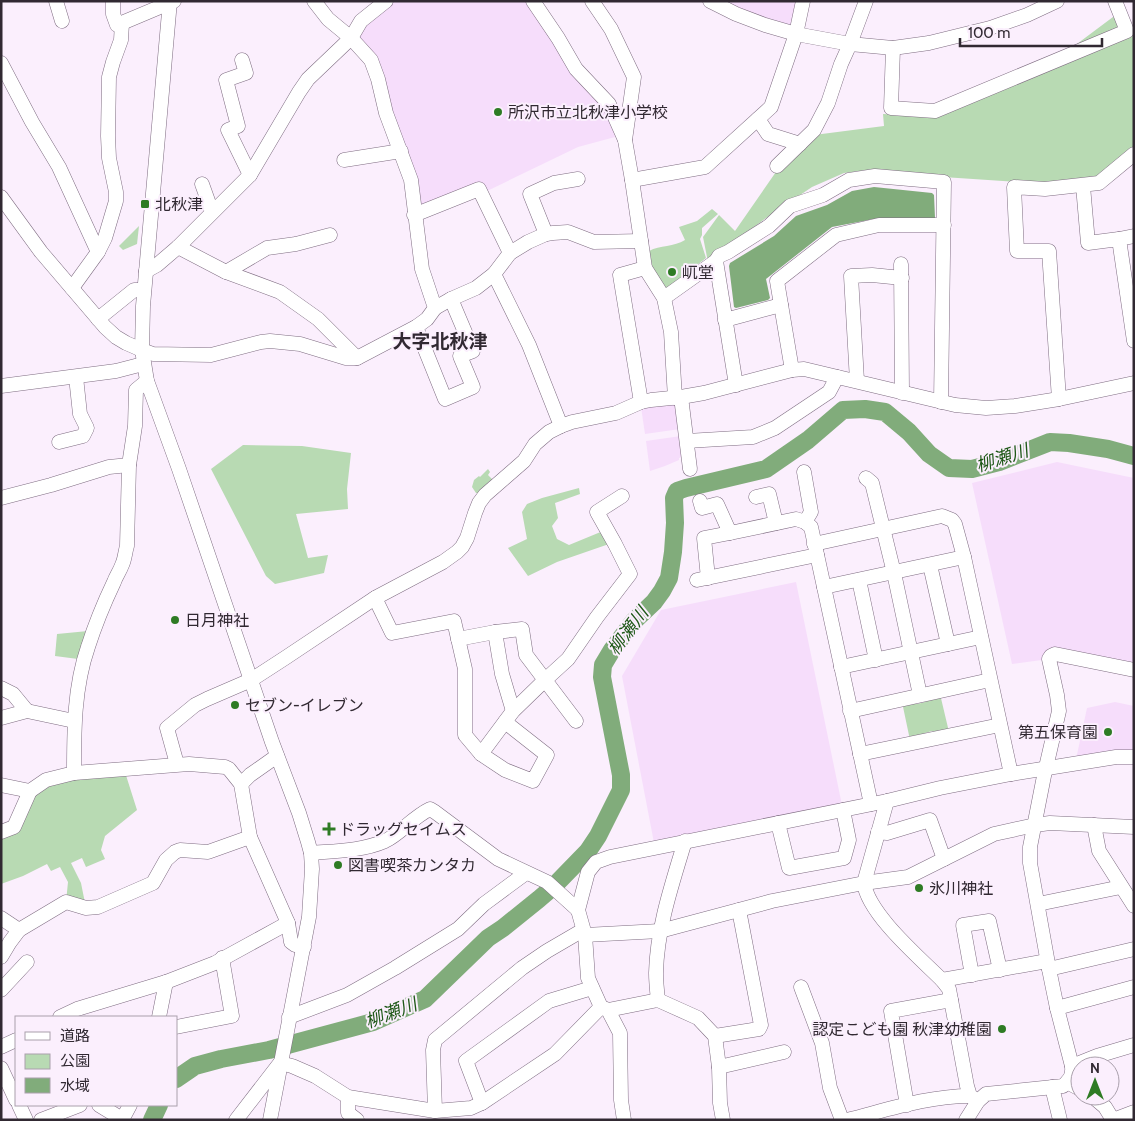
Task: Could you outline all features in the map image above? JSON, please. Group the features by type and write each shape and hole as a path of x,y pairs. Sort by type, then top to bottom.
{"street":[{"path":"56,1 62,21"},
{"path":"113,1 113,14 116,25 172,2 144,290 142,357 147,381 277,756 299,813 311,853 311,897 304,947 270,1120"},
{"path":"314,1 328,19 351,38 371,60 378,79 386,113 411,180 422,269 435,308"},
{"path":"146,270 157,266 178,247 250,175 308,79 351,38 361,21 386,1"},
{"path":"533,1 576,69 609,104 625,140 645,268 664,298 671,332 678,398 687,441 690,468"},
{"path":"592,1 611,29 634,77 625,140"},
{"path":"710,1 736,14 796,34 850,44 894,48 929,43 990,28 1027,15 1057,1"},
{"path":"632,180 705,167 771,107 796,34 803,1"},
{"path":"777,166 814,130 828,103 866,1"},
{"path":"1022,1 1027,15"},
{"path":"894,48 891,108 935,110 1127,31 1116,1"},
{"path":"72,288 98,252 105,238 116,201 108,136 110,77 112,62 121,40 122,23"},
{"path":"242,60 246,73 226,80 238,126 228,130 250,175"},
{"path":"1,63 32,122 59,167 98,252"},
{"path":"758,119 768,134 800,144"},
{"path":"344,160 400,151"},
{"path":"1059,399 1049,251 1017,251 1014,187 1045,189 1099,183 1134,154"},
{"path":"664,298 719,256 768,226 790,206 823,195 848,180 875,176 944,182 941,402"},
{"path":"546,234 530,194 554,182 578,179"},
{"path":"202,184 212,212"},
{"path":"1083,186 1088,243 1134,236"},
{"path":"414,214 479,190 510,253"},
{"path":"1,197 41,252 98,319 116,337 142,357"},
{"path":"792,370 777,282 836,234 879,224 944,224"},
{"path":"1,386 116,371 142,357 153,354 211,355 270,341 300,344 346,358 357,358 416,328 427,319 435,308 476,288 494,274 510,253 546,234 568,232 594,242 641,241"},
{"path":"226,272 267,248 296,244 330,235"},
{"path":"1119,238 1134,340"},
{"path":"178,247 226,272 280,292 318,319 357,358"},
{"path":"716,260 736,385"},
{"path":"642,402 620,275 645,268"},
{"path":"857,381 851,276 902,271 902,393"},
{"path":"494,274 529,345 561,426"},
{"path":"98,319 134,290 144,290"},
{"path":"416,328 445,398 473,387 460,356 473,351 452,299"},
{"path":"725,320 781,306"},
{"path":"177,764 167,728 201,702 251,680 374,598 443,562 457,552 467,538 479,503 524,461 535,444 543,436 561,426 616,413 642,402 704,393 792,370 804,369 955,405 986,408 1015,406 1059,399 1134,383"},
{"path":"687,441 753,437 775,428 829,392 837,376"},
{"path":"59,442 84,436 87,428 80,414 76,377"},
{"path":"74,773 74,721 81,669 87,647 125,555 129,465 135,426 136,390 147,381"},
{"path":"1,498 109,467 129,465"},
{"path":"804,472 811,512 805,522"},
{"path":"866,478 872,483 894,573 920,695"},
{"path":"756,497 769,494 776,523"},
{"path":"481,754 509,716 568,660 597,617 630,574 597,512 622,496"},
{"path":"700,501 702,508 717,504 730,533"},
{"path":"871,804 816,550 810,527 805,522 796,519 704,538 702,579 816,550 883,529 942,516 952,520 955,524 964,558 1011,774"},
{"path":"824,588 964,558"},
{"path":"930,565 948,644"},
{"path":"859,580 876,660"},
{"path":"374,598 392,633 454,621 465,669 465,736 481,754 505,770 533,780 547,754 509,716 495,632"},
{"path":"458,639 522,628 526,655 576,721"},
{"path":"841,667 981,638"},
{"path":"1070,1058 1048,965 1030,863 1030,847 1059,711 1049,659 1055,654 1134,670"},
{"path":"850,711 990,680"},
{"path":"1,688 13,694 27,711"},
{"path":"1,718 27,711 74,721"},
{"path":"860,754 1000,725"},
{"path":"241,784 250,775 277,756"},
{"path":"624,1120 621,1100 620,1033 604,1009 588,978 584,933 578,910 588,872 596,862 610,857 685,841 1011,774 1116,757 1134,758"},
{"path":"1,832 14,827 30,790 46,780 74,773 177,764 225,767 229,769 241,784 250,837 288,923 291,942 294,945 304,947"},
{"path":"1,785 30,790"},
{"path":"887,801 864,883 865,891 876,911 891,929 949,989 974,1099 966,1120"},
{"path":"311,853 360,848 385,841 430,809 498,859 547,882 578,910"},
{"path":"778,823 788,868 844,858 848,840 843,810"},
{"path":"878,832 887,833 930,820 944,859"},
{"path":"435,1111 435,1040 522,968 547,951 584,933 660,931 772,901 864,883 908,877 994,834 1035,825 1050,823 1134,827"},
{"path":"1094,825 1099,851 1134,906"},
{"path":"1,957 20,930 66,902 86,908 98,907 153,884 166,860 180,850 208,852 250,837"},
{"path":"658,1000 656,974 660,931 685,841"},
{"path":"289,1019 347,995 458,929 484,904 526,872"},
{"path":"1038,904 1122,887"},
{"path":"715,1036 759,1029 761,1025 738,910"},
{"path":"1,918 20,930"},
{"path":"972,975 963,925 989,921 1000,970"},
{"path":"62,1016 77,1009 166,982 215,963 288,923"},
{"path":"942,980 1000,970 1048,965 1134,949"},
{"path":"178,1027 232,1016 222,958"},
{"path":"1,990 27,962"},
{"path":"159,1016 166,982"},
{"path":"802,987 822,1043 830,1088 842,1120"},
{"path":"1057,1008 1134,987"},
{"path":"482,1103 466,1061 549,1001 592,988"},
{"path":"281,1062 315,1076 348,1097 435,1111 471,1108 482,1103 555,1054 604,1009 658,1000 698,1018 715,1036 723,1120"},
{"path":"907,1105 891,1011 951,1000"},
{"path":"1,1047 15,1040"},
{"path":"1097,1056 1134,1045"},
{"path":"719,1066 784,1052"},
{"path":"236,1120 281,1062"},
{"path":"1,1068 15,1098"},
{"path":"847,1120 907,1105 961,1096 974,1099 986,1094 1062,1086 1070,1078"},
{"path":"1052,1087 1060,1120"},
{"path":"348,1097 348,1114 355,1119"},
{"path":"19,1106 26,1120"},
{"path":"41,1120 77,1106"},
{"path":"101,1106 122,1119 129,1106"},
{"path":"1104,1106 1113,1120 1134,1112"}],"shaded area":[{"name":"所沢市立北秋津小学校","path":"393,1 527,1 604,104 615,137 578,147 485,192 420,210 358,35 362,25"},
{"path":"710,1 803,1 796,34"},
{"path":"676,402 680,429 645,434 641,407"},
{"path":"681,436 684,457 650,471 646,441"},
{"path":"1057,462 1134,478 1134,670 1049,659 1012,664 972,483"},
{"path":"796,582 843,810 655,848 622,676 661,610"},
{"name":"第五保育園","path":"1115,702 1134,706 1134,757 1075,764 1087,708"}],"green space":[{"path":"1113,17 1134,32 1134,151 1112,178 1035,183 943,177 876,169 844,173 812,187 766,218 708,262 703,237 719,215 735,231 778,169 814,135 884,126 883,114 934,116 1038,73"},
{"path":"712,209 718,214 702,228 700,239 706,258 666,289 649,263 649,251 685,240 679,227 697,221"},
{"path":"139,226 137,244 123,250 119,246"},
{"path":"243,445 302,446 351,453 347,489 348,509 296,514 308,558 328,555 324,573 275,584 266,576 211,469"},
{"path":"488,469 490,472 488,475 493,480 487,484 481,493 476,493 472,487 474,480"},
{"path":"579,488 580,494 555,503 558,518 552,526 557,539 569,545 603,531 609,544 557,562 528,576 508,548 527,539 522,512 527,504"},
{"path":"88,631 78,659 55,656 57,634"},
{"path":"940,694 949,732 938,735 932,731 925,733 922,738 910,740 902,702 912,700 917,704 925,702 928,697"},
{"path":"124,769 137,810 105,836 101,850 105,859 86,867 82,858 71,863 81,883 86,908 66,902 68,882 60,867 51,871 47,864 1,884 1,832 14,827 30,791 46,780"}],"water":[{"path":"874,187 932,193 934,195 935,218 874,219 832,227 766,279 770,298 768,300 734,307 730,263 774,236 796,216 827,205 852,191"}],"waterway":[{"name":"柳瀬川","path":"178,1078 195,1066 269,1050 373,1022 425,999 488,938 553,887 588,851 598,836 621,790 621,775 602,677 603,665 634,621 654,602 669,578 675,523 674,498 677,491 766,469 808,440 843,410 865,409 885,412 909,432 929,454 949,468 972,469 999,462 1050,442 1108,449 1134,456"},
{"name":"柳瀬川","path":"152,1120 159,1106"}],"place":[{"name":"所沢市立北秋津小学校","path":"498,112"},
{"name":"北秋津","path":"145,204"},
{"name":"屼堂","path":"672,272"},
{"name":"日月神社","path":"175,620"},
{"name":"セブン-イレブン","path":"235,705"},
{"name":"第五保育園","path":"1108,732"},
{"name":"ドラッグセイムス","path":"329,829"},
{"name":"図書喫茶カンタカ","path":"338,865"},
{"name":"氷川神社","path":"919,888"},
{"name":"認定こども園 秋津幼稚園","path":"1002,1029"}],"district":[{"name":"大字北秋津","path":"440,341"}]}
